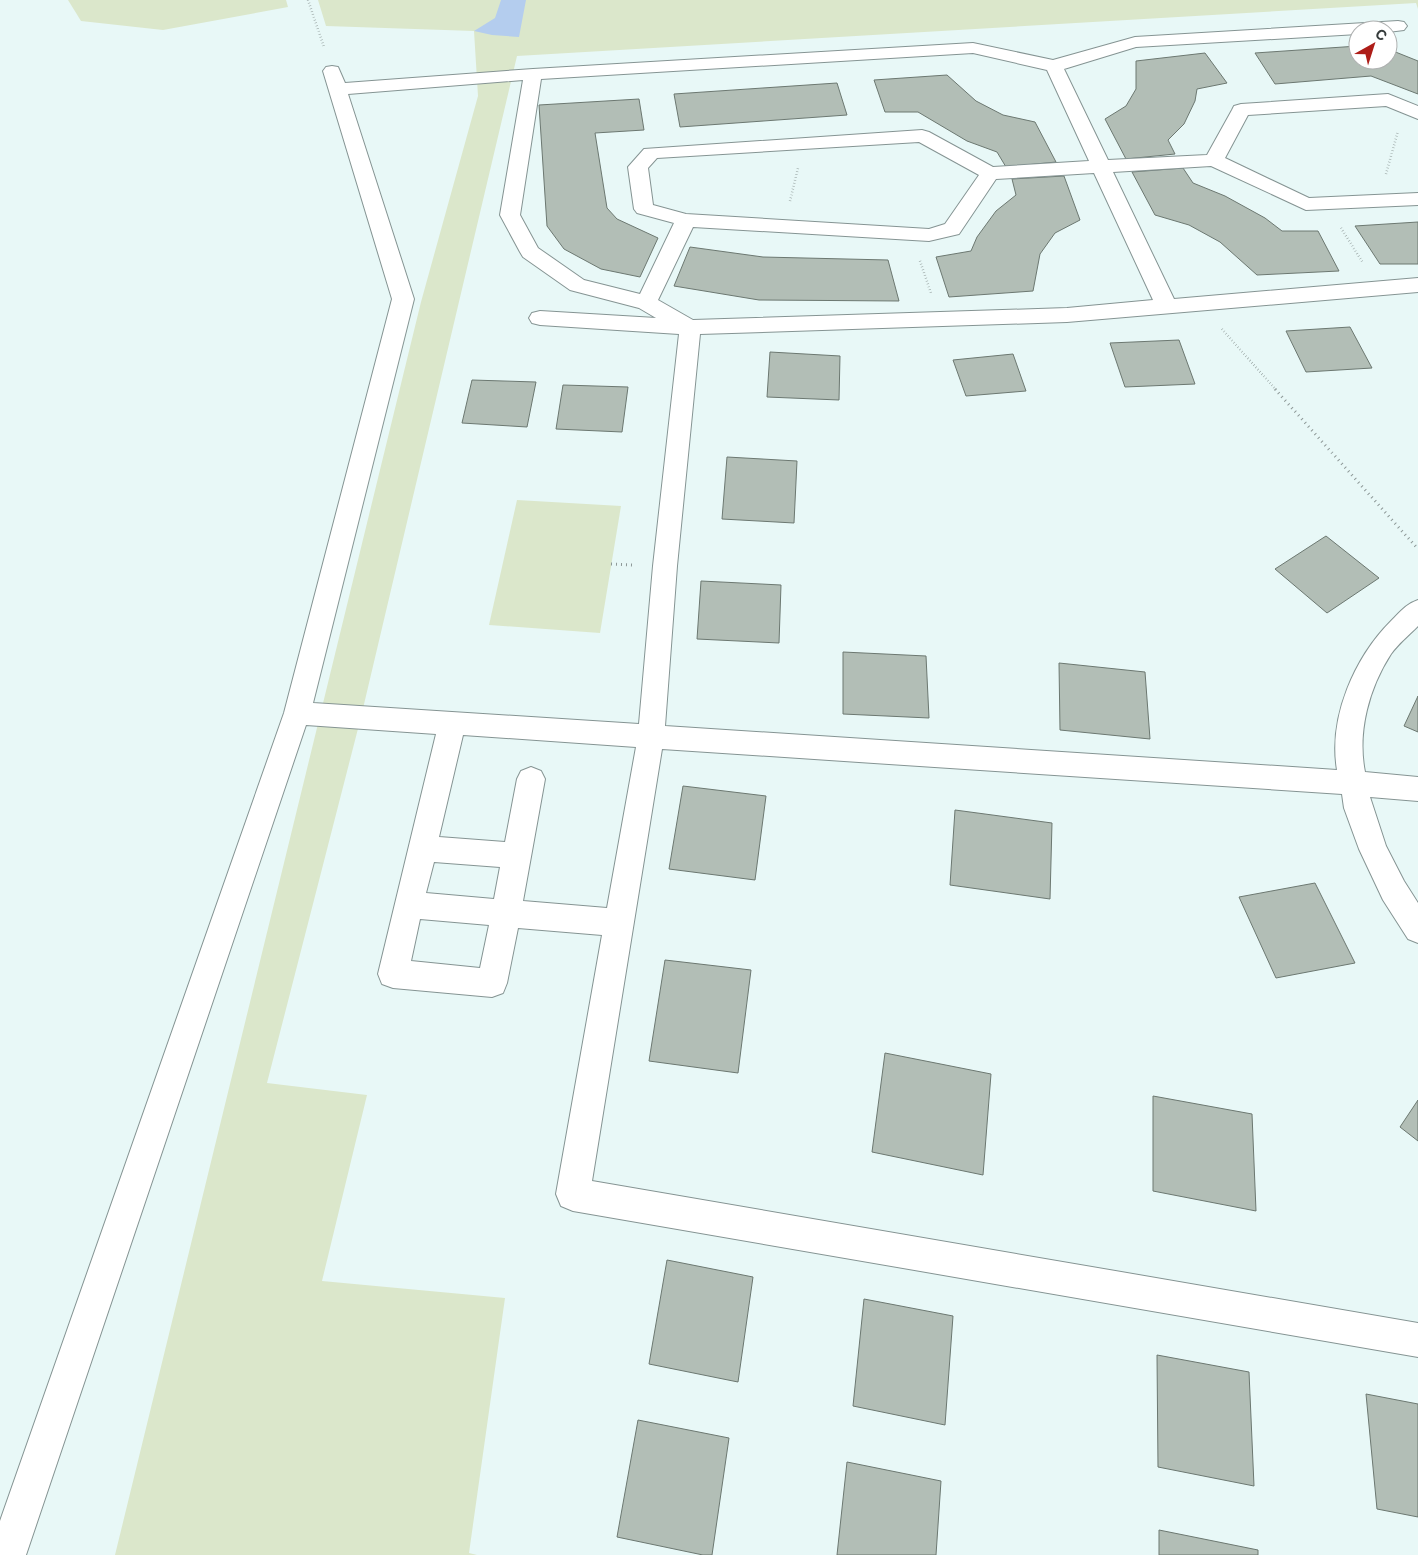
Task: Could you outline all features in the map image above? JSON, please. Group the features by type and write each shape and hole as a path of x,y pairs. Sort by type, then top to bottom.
{"street":[{"path":"7,1555 297,713 403,299 335,80 533,74 973,48 1054,66 1135,42 1348,29"},
{"path":"1054,66 1167,307"},
{"path":"533,74 510,215 530,252 577,285 646,303 690,327"},
{"path":"1214,160 1241,110 1388,100 1411,110"},
{"path":"990,173 952,229 929,235 686,220 644,209 638,167 650,153 922,136 990,173 1214,160 1306,204 1418,199"},
{"path":"646,303 686,220"},
{"path":"540,318 690,327 1067,315 1418,285"},
{"path":"690,327 651,736 573,1194 1418,1340"},
{"path":"1418,610 1398,626 1378,650 1362,678 1353,710 1349,745 1352,783 1361,821 1376,861 1398,901 1418,929"},
{"path":"297,713 1352,783 1418,789"},
{"path":"452,723 393,974 492,983 531,779"},
{"path":"422,848 517,856"},
{"path":"409,905 619,923"}],"path":[{"path":"308,0 335,80"},
{"path":"1378,201 1411,110"},
{"path":"784,226 804,143"},
{"path":"1324,203 1380,289"},
{"path":"910,234 940,319"},
{"path":"1200,304 1418,549"}],"green space":[{"path":"68,0 286,0 288,7 163,30 81,21"},
{"path":"318,0 1418,0 1418,9 1416,3 517,56 361,717 267,1083 367,1095 322,1281 505,1298 469,1553 477,1555 115,1555 421,302 478,96 474,31 326,26"},
{"path":"517,500 621,506 600,633 489,625"}],"water":[{"path":"501,0 526,0 519,37 492,35 474,31 495,18"}],"building":[{"path":"1348,47 1348,70 1398,70 1398,53 1418,61 1418,94 1371,76 1275,84 1255,53"},
{"path":"1205,53 1227,83 1197,89 1195,101 1184,124 1168,140 1175,154 1126,159 1105,119 1126,106 1136,89 1136,61"},
{"path":"947,75 976,101 1003,115 1035,122 1056,162 1006,167 997,152 967,141 918,112 885,112 874,80"},
{"path":"837,83 847,115 680,127 674,94"},
{"path":"639,99 644,130 595,133 607,208 617,219 658,238 640,277 601,269 564,249 547,226 539,105"},
{"path":"1183,168 1193,183 1225,196 1265,218 1282,231 1318,231 1339,271 1257,275 1220,242 1189,225 1155,215 1132,172"},
{"path":"1064,176 1080,220 1055,233 1040,254 1033,291 949,297 936,257 971,251 977,237 996,211 1016,195 1012,179"},
{"path":"1418,222 1418,264 1380,264 1355,226"},
{"path":"690,247 763,257 888,260 899,301 759,300 674,286"},
{"path":"1350,327 1372,368 1306,372 1286,331"},
{"path":"1179,340 1195,384 1125,387 1110,343"},
{"path":"770,352 840,356 839,400 767,397"},
{"path":"1013,354 1026,391 966,396 953,360"},
{"path":"472,380 536,382 527,427 462,423"},
{"path":"563,385 628,387 622,432 556,429"},
{"path":"727,457 797,461 794,523 722,519"},
{"path":"1326,536 1379,578 1327,613 1275,569"},
{"path":"701,581 781,585 779,643 697,639"},
{"path":"843,652 926,656 929,718 843,714"},
{"path":"1059,663 1145,672 1150,739 1060,730"},
{"path":"1418,696 1418,732 1404,726"},
{"path":"683,786 766,796 755,880 669,869"},
{"path":"955,810 1052,823 1050,899 950,885"},
{"path":"1315,883 1355,963 1276,978 1239,897"},
{"path":"665,960 751,970 738,1073 649,1061"},
{"path":"885,1053 991,1074 983,1175 872,1152"},
{"path":"1153,1096 1252,1114 1256,1211 1153,1191"},
{"path":"1418,1100 1418,1141 1400,1127"},
{"path":"667,1260 753,1277 738,1382 649,1364"},
{"path":"864,1299 953,1316 945,1425 853,1406"},
{"path":"1157,1355 1249,1372 1254,1486 1158,1467"},
{"path":"1366,1394 1418,1404 1418,1517 1377,1509"},
{"path":"638,1420 729,1438 712,1555 703,1555 617,1537"},
{"path":"847,1462 941,1481 936,1555 837,1555"},
{"path":"1159,1530 1258,1550 1258,1555 1159,1555"}]}
